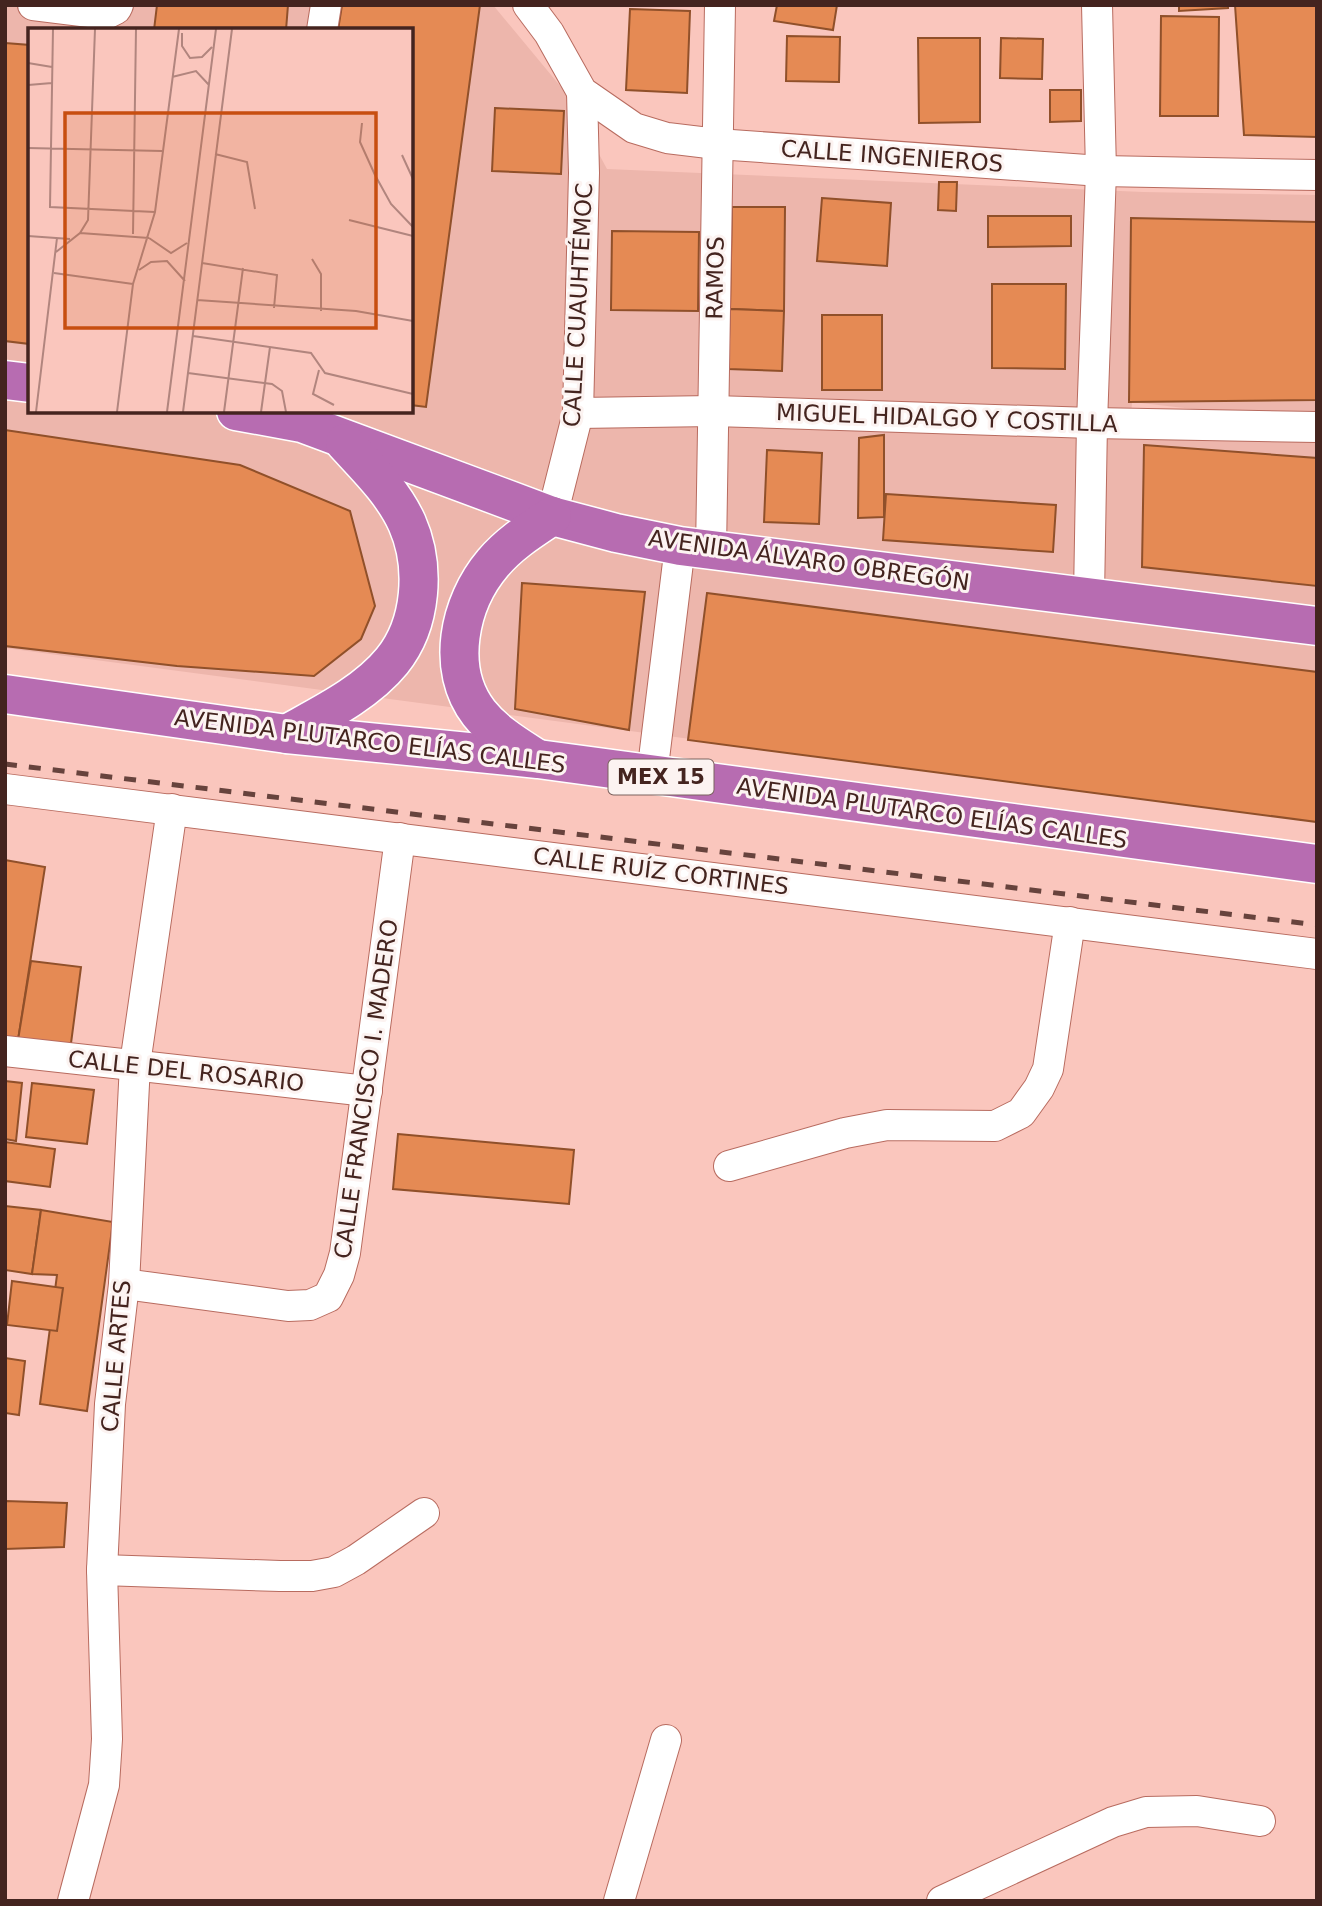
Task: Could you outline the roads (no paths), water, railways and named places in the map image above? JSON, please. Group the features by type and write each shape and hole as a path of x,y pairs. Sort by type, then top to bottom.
{"highway":[{"path":"5,380 28,383"},
{"name":"AVENIDA ÁLVARO OBREGÓN","path":"258,413 302,423 552,516 696,549 1317,626"},
{"path":"287,734 329,711 368,683 392,660 414,619 418,593 416,557 407,523 386,487 339,437"},
{"path":"538,760 496,732 478,712 464,687 458,650 464,618 476,588 493,564 515,541 552,516"},
{"path":"414,619 462,631"},
{"name":"AVENIDA PLUTARCO ELÍAS CALLES","path":"5,694 287,734 538,760 1317,864"}],"street":[{"path":"33,5 106,14 118,5"},
{"path":"322,28 326,5"},
{"name":"CALLE INGENIEROS","path":"528,5 549,19 582,92 634,128 667,138 1101,172 1317,175"},
{"name":"RAMOS","path":"652,775 696,549 713,411 720,5"},
{"path":"1089,596 1101,172 1097,5"},
{"name":"CALLE CUAUHTÉMOC","path":"552,516 578,413 584,173 582,92"},
{"name":"MIGUEL HIDALGO Y COSTILLA","path":"578,413 713,411 1317,427"},
{"name":"CALLE RUÍZ CORTINES","path":"5,789 1317,954"},
{"name":"CALLE ARTES","path":"73,1901 104,1784 107,1739 102,1570 110,1404 124,1284 135,1064 172,810"},
{"name":"CALLE FRANCISCO I. MADERO","path":"124,1284 288,1306 310,1305 328,1297 339,1275 345,1253 400,838"},
{"path":"729,1166 845,1133 887,1125 995,1126 1021,1113 1040,1088 1048,1069 1070,922"},
{"name":"CALLE DEL ROSARIO","path":"5,1051 367,1091"},
{"path":"102,1570 312,1576 334,1572 424,1513"},
{"path":"619,1901 666,1740"},
{"path":"942,1901 1114,1822 1146,1812 1197,1811 1260,1821"}],"railway":[{"path":"5,764 1317,925"}]}
